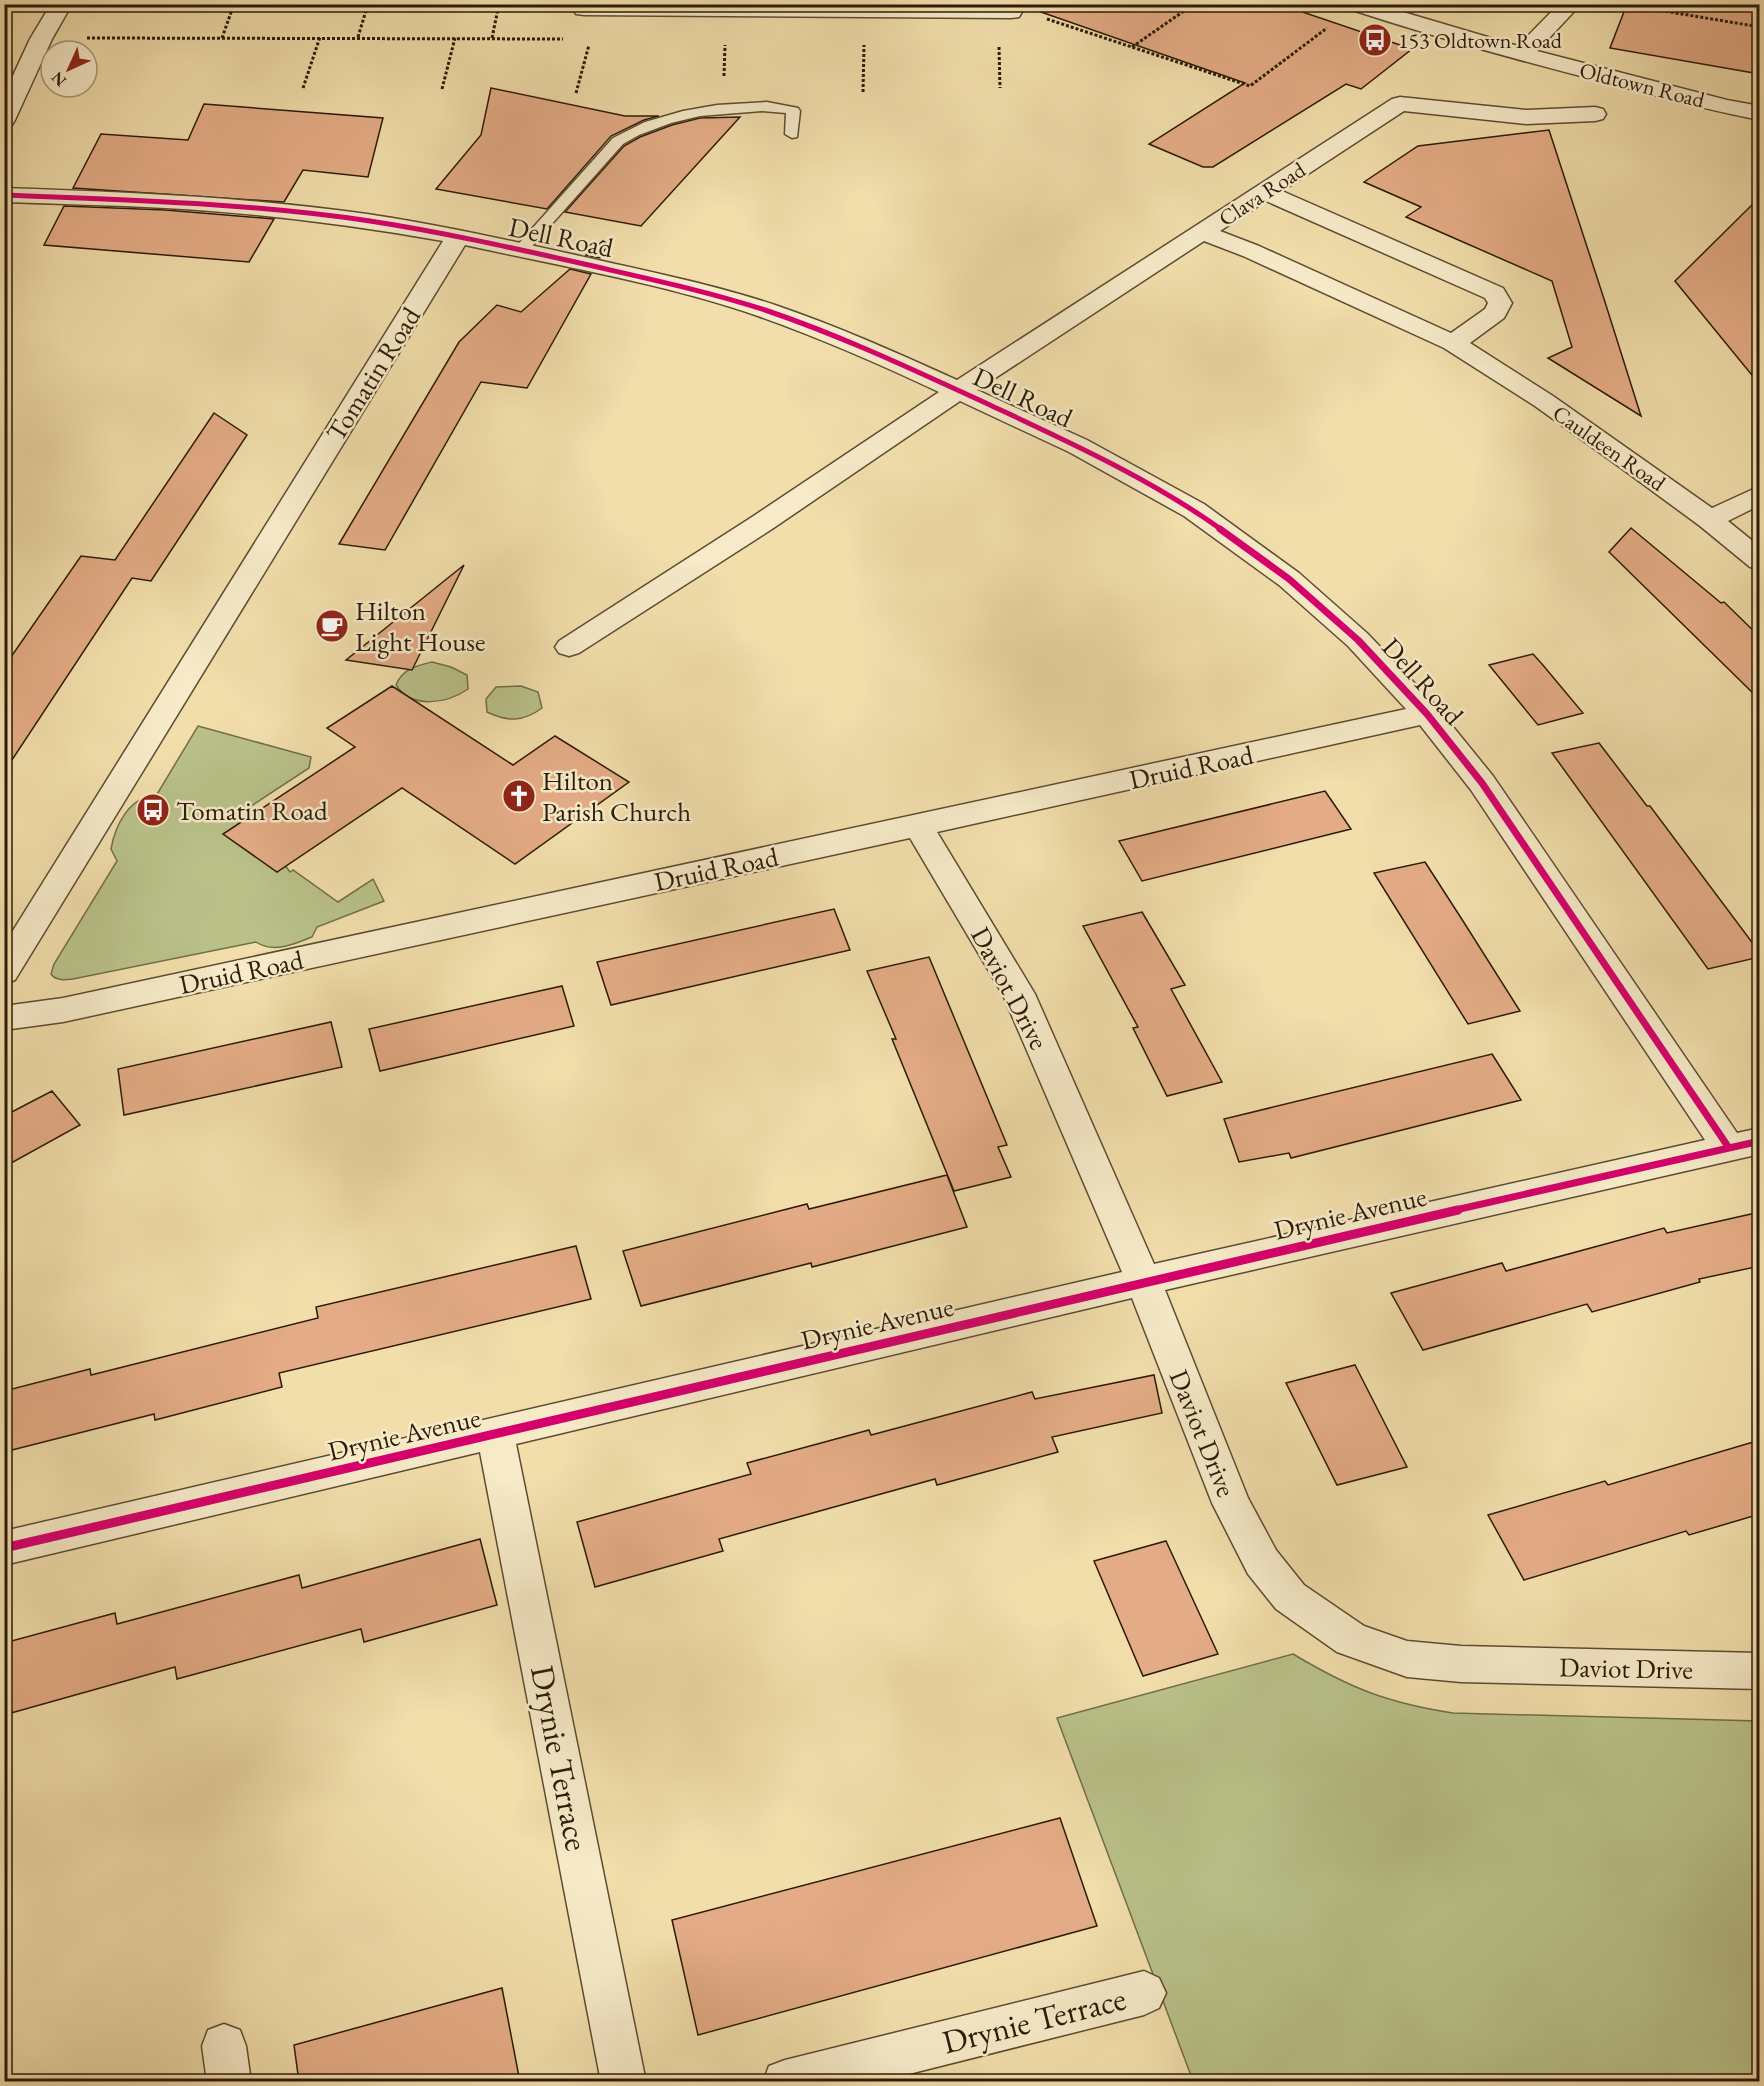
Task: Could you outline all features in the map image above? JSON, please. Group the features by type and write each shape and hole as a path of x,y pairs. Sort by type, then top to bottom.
{"street":[{"path":"42,39 62,4"},
{"name":"Oldtown Road","path":"1353,4 1437,31 1522,54 1715,104 1760,113"},
{"path":"1522,54 1571,4"},
{"path":"584,9 807,7 1011,12"},
{"path":"4,120 39,45"},
{"name":"Clava Road","path":"959,390 1400,104 1527,117 1595,114"},
{"path":"1265,192 1494,293 1500,303 1495,312 1453,343"},
{"name":"Dell Road","path":"4,195 166,201 256,208 367,221 458,236 676,285 765,310 870,350 1078,446 1194,510 1289,579 1358,640 1427,714 1482,783 1744,1145"},
{"name":"Cauldeen Road","path":"1204,233 1251,251 1453,343 1544,401 1710,520 1760,561"},
{"name":"Tomatin Road","path":"4,972 458,236"},
{"name":"Dell Road","path":"570,648 762,523 959,390"},
{"path":"1710,520 1760,494"},
{"name":"Druid Road","path":"4,1018 63,1010 1427,714"},
{"name":"Daviot Drive","path":"917,825 1019,994 1144,1281 1167,1344 1232,1503 1262,1562 1290,1597 1351,1639 1407,1659 1461,1664 1760,1671"},
{"name":"Drynie Avenue","path":"4,1548 1144,1281 1744,1145"},
{"name":"Drynie Terrace","path":"495,1434 624,2082"},
{"name":"Drynie Terrace","path":"785,2082 1144,1993"}],"lane":[{"path":"521,250 618,141 637,129 660,120 722,107 779,106 793,111 792,134"}],"path":[{"path":"222,38 234,4"},
{"path":"358,38 368,4"},
{"path":"492,38 500,4"},
{"path":"1131,47 1194,4"},
{"path":"1646,8 1760,27"},
{"path":"1011,12 1027,12 1250,86 1329,27"},
{"path":"42,39 320,37 569,39"},
{"path":"303,88 320,37"},
{"path":"442,89 455,38"},
{"path":"576,93 591,39"},
{"path":"863,92 864,39"},
{"path":"999,39 1000,88"}],"green space":[{"path":"432,662 451,667 467,675 468,689 451,698 430,702 411,698 396,685 406,672"},
{"path":"521,686 538,692 542,708 528,716 515,719 502,718 487,712 486,699 496,687"},
{"path":"198,726 311,757 309,768 236,816 260,834 290,872 293,870 338,902 373,879 384,901 317,927 312,937 284,947 263,946 256,942 73,979 55,978 51,974 54,964 117,861 111,849 120,822 138,801 156,796"},
{"path":"1293,1654 1370,1693 1453,1713 1759,1721 1759,2081 1193,2081 1057,1718"}],"building":[{"path":"1040,4 1279,4 1412,49 1361,89 1346,84 1213,167 1203,167 1149,144 1245,83 1038,11"},
{"path":"1627,4 1760,4 1760,74 1610,48"},
{"path":"491,88 625,116 659,116 644,120 611,136 547,209 436,189 481,135"},
{"path":"204,104 383,118 368,177 303,170 284,202 73,188 101,134 188,140"},
{"path":"740,117 641,226 565,212 624,146 640,137 700,118"},
{"path":"1549,130 1641,416 1548,358 1572,347 1552,281 1406,217 1421,207 1364,182 1418,146"},
{"path":"1760,197 1760,385 1675,281"},
{"path":"64,206 165,210 274,219 249,262 44,245"},
{"path":"603,241 608,244 600,258 586,255"},
{"path":"570,269 591,274 527,388 481,382 385,550 339,544 459,342 497,305 521,312"},
{"path":"214,413 247,435 151,581 132,578 4,772 4,667 81,556 115,560"},
{"path":"1631,528 1721,603 1724,602 1760,637 1760,700 1609,552"},
{"path":"464,565 412,670 346,660"},
{"path":"1533,654 1583,713 1538,725 1489,665"},
{"name":"Hilton Parish Church","path":"392,686 513,765 555,736 629,782 515,864 402,788 277,872 223,834 355,747 327,728"},
{"path":"1599,743 1647,806 1650,806 1760,953 1760,957 1708,969 1552,753"},
{"path":"1325,791 1351,829 1142,881 1119,841"},
{"path":"1425,862 1520,1011 1468,1024 1374,873"},
{"path":"834,909 850,950 611,1005 597,962"},
{"path":"1142,912 1185,985 1171,989 1222,1082 1167,1096 1133,1028 1138,1027 1083,926"},
{"path":"929,957 1007,1145 998,1147 1011,1177 954,1191 892,1039 896,1039 867,971"},
{"path":"562,986 574,1026 380,1071 369,1029"},
{"path":"331,1022 342,1067 124,1115 118,1069"},
{"path":"1492,1054 1521,1100 1291,1158 1289,1153 1239,1162 1224,1119"},
{"path":"52,1091 80,1125 4,1167 4,1116"},
{"path":"947,1175 967,1227 812,1267 811,1263 641,1306 623,1251 807,1204 809,1209"},
{"path":"1760,1212 1760,1266 1699,1279 1700,1282 1592,1312 1587,1304 1423,1350 1391,1293 1502,1263 1506,1271 1664,1228 1667,1233"},
{"path":"576,1246 591,1299 279,1373 282,1387 155,1420 154,1414 4,1452 4,1391 90,1369 91,1375 318,1318 316,1307"},
{"path":"1355,1365 1407,1467 1337,1485 1286,1383"},
{"path":"1154,1375 1162,1413 1052,1437 1058,1452 937,1485 935,1479 719,1539 723,1551 595,1587 577,1522 751,1474 747,1463 869,1430 871,1435 1032,1392 1035,1399"},
{"path":"1760,1440 1760,1514 1689,1535 1686,1531 1524,1580 1488,1515 1605,1481 1608,1485"},
{"path":"480,1539 497,1605 364,1642 361,1629 177,1679 175,1667 4,1715 4,1643 115,1613 117,1624 299,1575 302,1588"},
{"path":"1166,1541 1218,1654 1143,1676 1094,1561"},
{"path":"1060,1818 1097,1926 698,2035 672,1920"},
{"path":"502,1988 520,2082 299,2082 294,2045"}],"cycle path":[{"path":"4,195 166,201 256,208 367,221 458,236 676,285 765,310 870,350 1078,446 1194,510 1289,579 1358,640 1427,714 1482,783 1729,1148"},
{"path":"4,1548 1144,1281 1760,1141"}],"place":[{"name":"153 Oldtown Road","path":"1375,40"},
{"name":"Hilton Light House","path":"332,626"},
{"name":"Hilton Parish Church","path":"519,796"},
{"name":"Tomatin Road","path":"153,810"}]}
